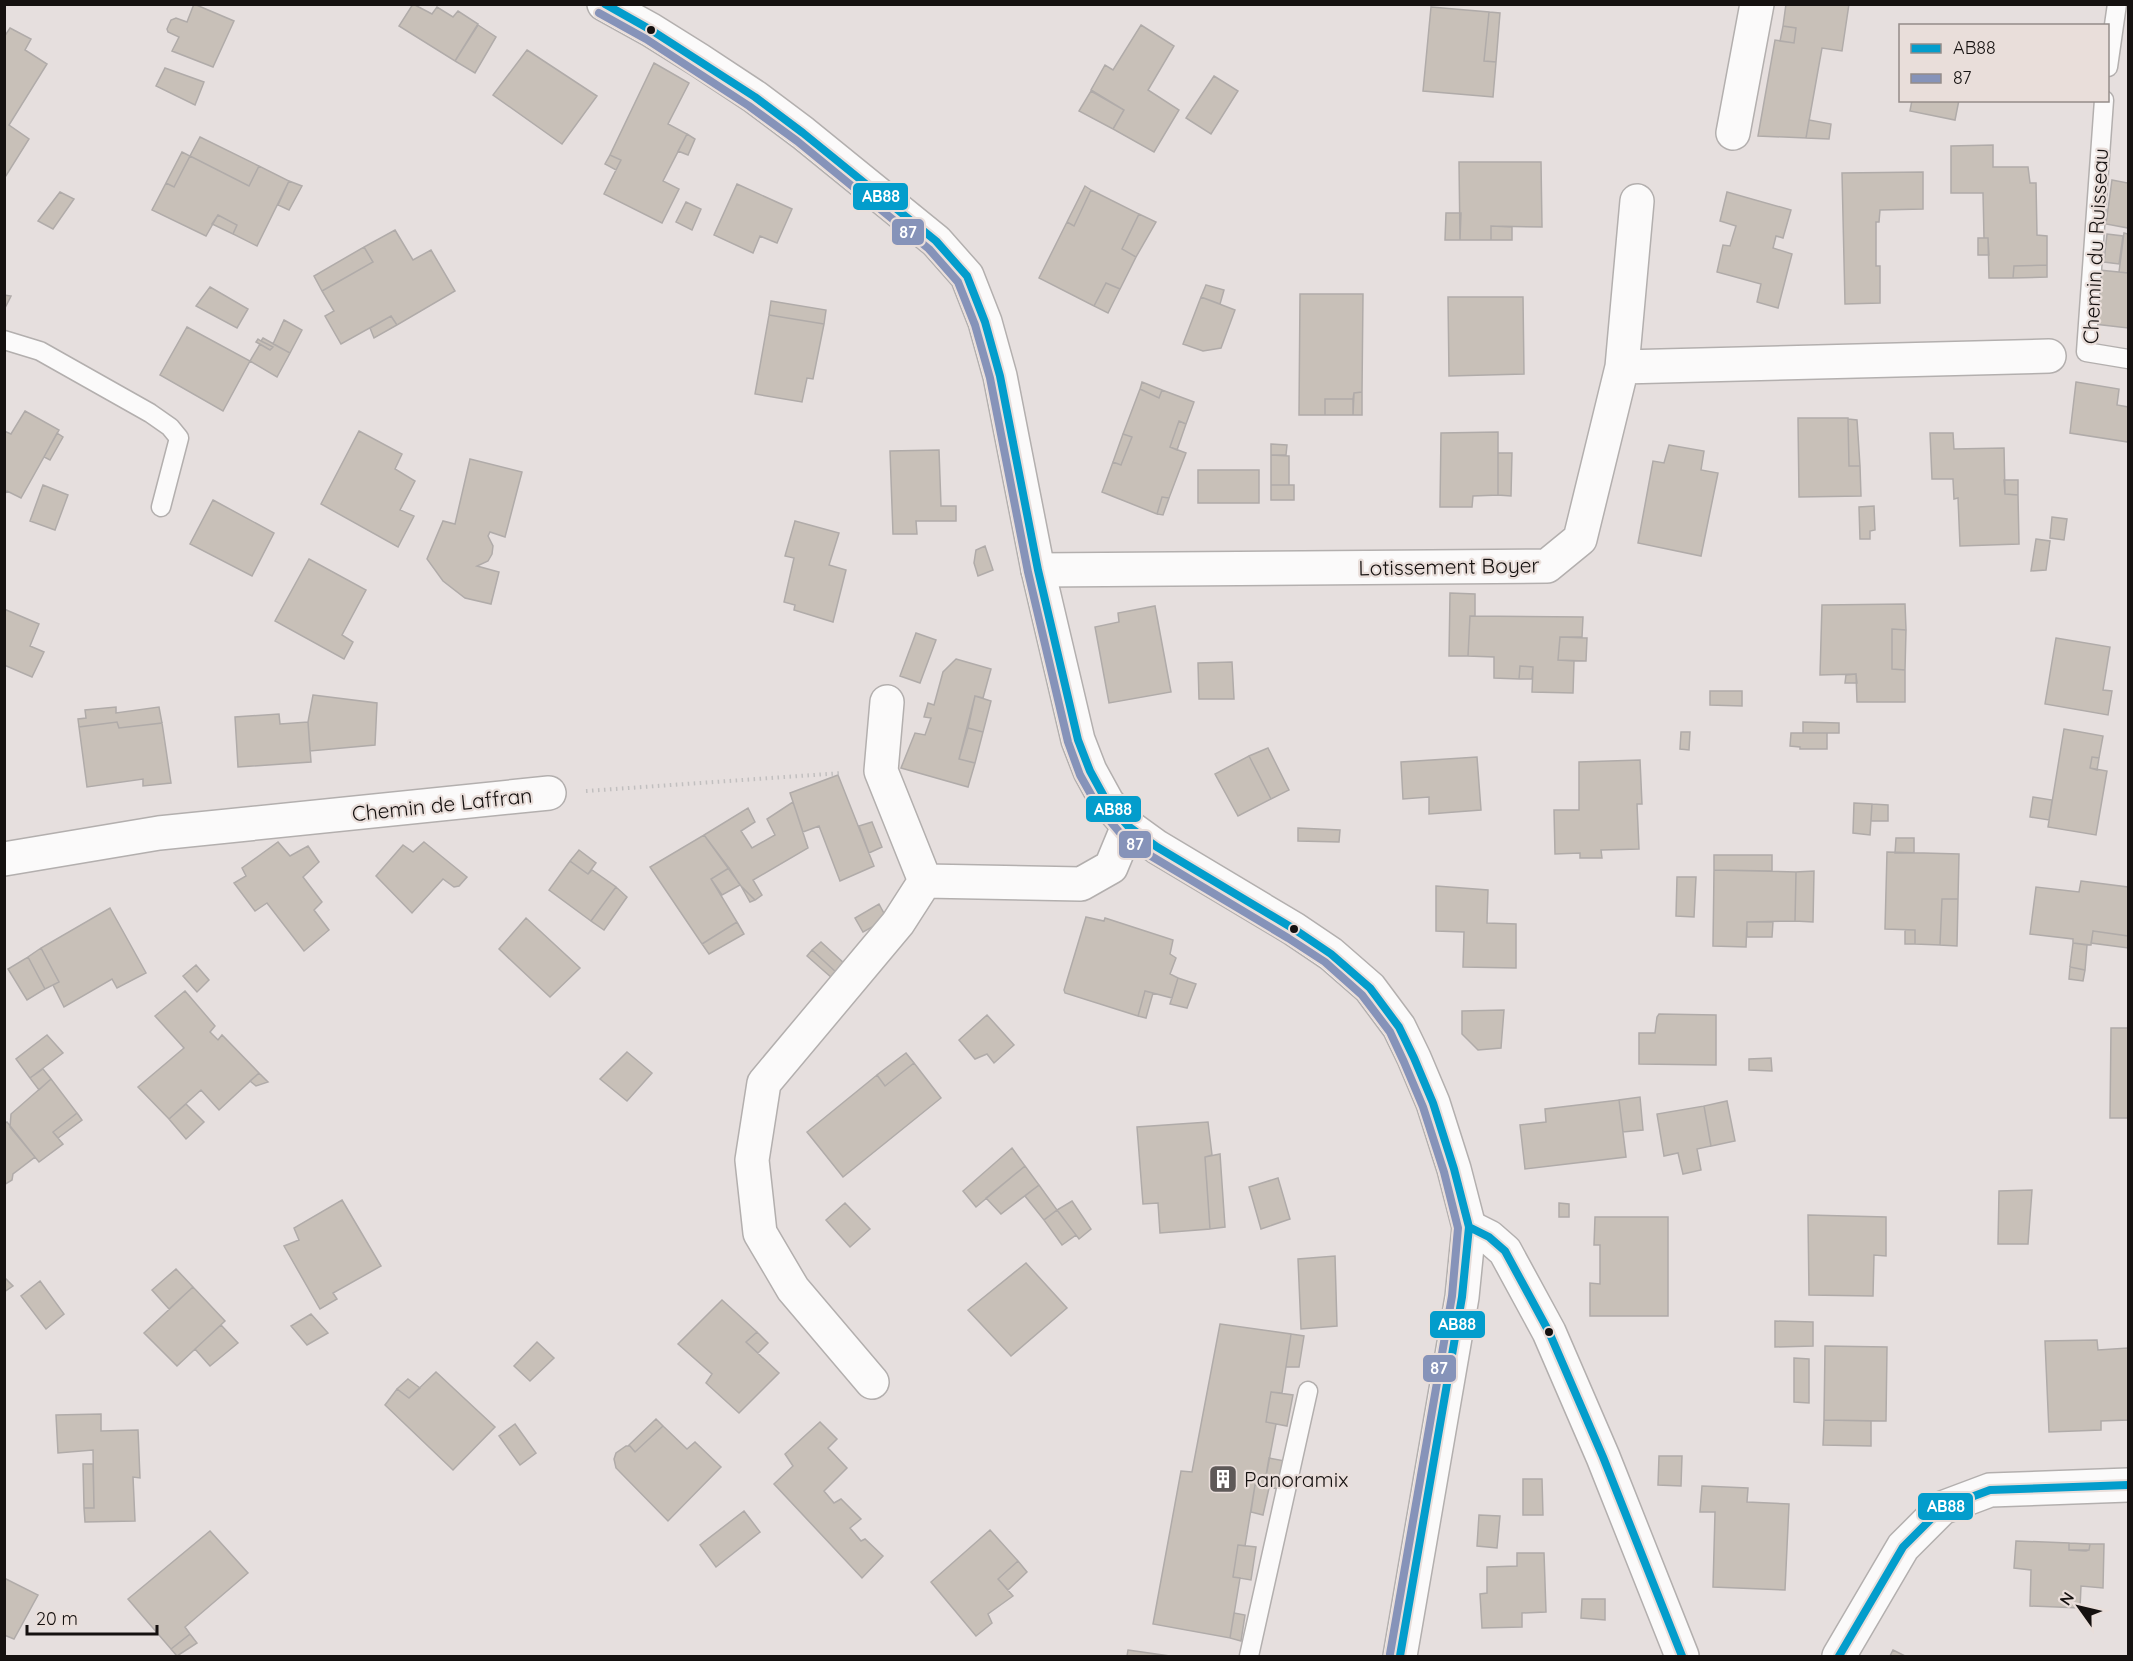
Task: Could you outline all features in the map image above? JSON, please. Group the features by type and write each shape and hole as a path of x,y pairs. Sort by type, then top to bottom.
{"street":[{"path":"604,4 699,60 803,133 936,241 967,276 985,322 1000,376 1038,570 1078,741 1090,771 1107,802 1128,826 1157,847 1294,929 1331,954 1370,988 1399,1027 1414,1058 1443,1136 1469,1227 1462,1297 1400,1656"},
{"path":"1732,133 1757,4"},
{"name":"Lotissement Boyer","path":"1038,570 1547,566 1580,539 1622,367 1637,201"},
{"path":"1622,367 2049,356"},
{"path":"887,702 881,771 925,881"},
{"name":"Chemin de Laffran","path":"4,859 159,833 549,793"},
{"path":"925,881 1081,884 1111,867 1128,826"},
{"path":"872,1382 793,1289 760,1233 752,1160 764,1083 898,923 925,881"},
{"path":"1469,1227 1489,1237 1505,1251 1549,1332 1607,1468 1682,1656"},
{"path":"1839,1656 1903,1547 1942,1508 1989,1490 2128,1485"}],"lane":[{"path":"2109,60 2117,4"},
{"name":"Chemin du Ruisseau","path":"2104,102 2085,352 2128,359"},
{"path":"4,340 39,351 170,427 179,438 161,507"},
{"path":"1248,1656 1308,1391"}],"path":[{"name":"Chemin de Laffran","path":"549,793 881,771"}],"building":[{"path":"194,4 234,21 213,67 172,51 179,37 168,32 171,20 176,18 187,22"},
{"path":"413,4 432,14 437,7 453,17 458,11 478,24 455,61 399,26"},
{"path":"1786,4 1849,4 1842,51 1822,48 1806,138 1758,136 1775,40 1794,43 1796,28 1783,26"},
{"path":"1431,7 1489,12 1484,61 1496,62 1493,97 1423,91"},
{"path":"1489,12 1500,13 1496,62 1484,61"},
{"path":"478,25 496,37 475,73 455,61"},
{"path":"1141,25 1174,46 1148,90 1179,110 1154,152 1113,129 1124,110 1091,90 1105,65 1113,70"},
{"path":"1783,26 1796,28 1794,43 1780,41"},
{"path":"10,28 31,39 25,50 47,64 9,125 29,139 4,179 4,37"},
{"path":"527,50 597,96 562,144 493,95"},
{"path":"654,63 689,83 668,124 687,134 663,181 679,189 662,223 604,194 621,160 610,155"},
{"path":"165,68 204,82 195,105 156,86"},
{"path":"1214,76 1238,91 1211,134 1186,118"},
{"path":"1091,91 1124,110 1113,129 1079,111"},
{"path":"1912,102 1959,102 1955,120 1910,111"},
{"path":"1809,120 1831,124 1829,139 1806,138"},
{"path":"687,134 695,139 688,155 678,151"},
{"path":"200,137 259,166 249,186 190,156"},
{"path":"1993,145 1993,167 2028,167 2030,183 2036,183 2037,235 2047,236 2047,265 2014,266 2013,278 1989,278 1988,238 1984,238 1983,193 1951,193 1951,146"},
{"path":"182,152 190,156 174,187 166,183"},
{"path":"610,155 621,160 616,170 605,164"},
{"path":"190,156 249,186 259,166 289,181 257,246 233,234 237,225 218,215 206,236 152,210 166,183 174,187"},
{"path":"1459,162 1541,162 1542,227 1491,226 1491,240 1460,240"},
{"path":"1923,172 1923,209 1880,210 1879,222 1876,222 1876,266 1880,266 1880,303 1845,304 1842,173"},
{"path":"2112,180 2128,183 2128,228 2106,224"},
{"path":"289,181 302,186 289,210 278,205"},
{"path":"737,184 792,209 777,243 760,236 753,253 714,235"},
{"path":"1085,186 1091,190 1074,226 1067,222"},
{"path":"1091,190 1139,214 1122,249 1136,257 1120,289 1106,283 1094,306 1039,278 1067,222 1074,226"},
{"path":"60,192 74,199 53,229 38,221"},
{"path":"1727,192 1791,210 1783,238 1776,236 1773,248 1792,254 1778,308 1757,302 1761,284 1717,272 1723,245 1730,246 1736,226 1720,221"},
{"path":"686,202 701,209 692,230 676,222"},
{"path":"1446,213 1461,213 1460,240 1445,240"},
{"path":"1139,214 1156,222 1136,257 1122,249"},
{"path":"218,215 237,225 233,234 212,224"},
{"path":"1491,226 1512,227 1512,240 1491,240"},
{"path":"395,230 413,260 431,250 455,291 397,325 391,316 341,344 325,316 334,311 322,291 373,262 364,247"},
{"path":"2124,233 2128,234 2128,273 2119,272"},
{"path":"2107,234 2123,236 2119,264 2104,262"},
{"path":"1978,238 1988,238 1989,255 1978,255"},
{"path":"364,247 373,262 322,291 314,276"},
{"path":"2047,265 2047,277 2013,278 2014,266"},
{"path":"2099,270 2128,273 2128,328 2094,324"},
{"path":"1106,283 1120,289 1108,313 1094,306"},
{"path":"1206,285 1224,290 1220,304 1201,297"},
{"path":"210,287 248,309 237,328 196,306"},
{"path":"1300,294 1363,294 1362,392 1354,393 1353,399 1325,399 1325,415 1299,415"},
{"path":"4,295 11,296 4,310"},
{"path":"1201,297 1235,310 1221,348 1203,351 1183,344"},
{"path":"1448,297 1523,297 1524,374 1449,376"},
{"path":"771,301 826,310 824,324 769,315"},
{"path":"769,315 824,324 813,379 807,378 802,402 755,394"},
{"path":"391,316 397,325 374,338 370,328"},
{"path":"284,320 302,330 290,353 273,344"},
{"path":"187,327 250,361 223,411 160,375"},
{"path":"263,338 290,353 277,377 250,361 260,344 270,350 273,347 261,341"},
{"path":"258,339 273,347 270,350 256,342"},
{"path":"1142,382 1162,390 1159,398 1140,389"},
{"path":"2076,382 2119,389 2117,405 2128,407 2128,442 2070,433"},
{"path":"1140,389 1159,398 1162,390 1194,402 1186,424 1179,421 1170,447 1186,453 1169,498 1162,497 1157,514 1102,492 1113,462 1121,465 1132,437 1123,434"},
{"path":"1362,392 1362,415 1353,415 1354,393"},
{"path":"1325,399 1353,399 1353,415 1325,415"},
{"path":"25,411 59,430 21,498 7,491 4,495 4,431 11,434"},
{"path":"1798,418 1848,418 1849,466 1860,466 1861,496 1799,497"},
{"path":"1848,419 1857,420 1860,466 1849,466"},
{"path":"1179,421 1186,424 1177,450 1170,447"},
{"path":"359,431 402,454 395,469 415,481 400,510 414,516 398,547 321,504"},
{"path":"1498,432 1498,495 1473,496 1472,507 1440,507 1441,433"},
{"path":"57,433 63,437 50,460 44,457"},
{"path":"1930,433 1953,433 1954,449 2004,448 2005,494 2018,495 2019,544 1960,546 1958,498 1954,499 1953,479 1932,479"},
{"path":"1123,434 1132,437 1121,465 1113,462"},
{"path":"1271,444 1287,445 1286,455 1271,455"},
{"path":"1669,445 1704,451 1701,470 1718,473 1701,556 1638,543 1653,461 1664,463"},
{"path":"939,450 941,506 956,506 956,521 916,521 917,534 893,534 890,451"},
{"path":"1498,453 1512,453 1511,496 1498,495"},
{"path":"1271,455 1289,456 1289,485 1271,485"},
{"path":"470,459 522,472 505,537 490,532 488,536 493,546 492,554 488,561 477,566 499,572 491,604 465,598 443,581 427,559 443,521 455,524"},
{"path":"1198,470 1259,470 1259,503 1198,503"},
{"path":"2004,480 2018,480 2018,495 2005,494"},
{"path":"43,485 68,495 55,530 30,521"},
{"path":"1271,485 1294,485 1294,500 1271,500"},
{"path":"1162,497 1169,498 1163,515 1157,514"},
{"path":"213,500 274,533 252,576 190,544"},
{"path":"1874,506 1875,530 1870,531 1870,539 1860,539 1859,507"},
{"path":"2052,517 2067,519 2064,540 2050,538"},
{"path":"795,521 839,533 829,565 846,570 833,622 794,610 795,605 784,602 794,558 785,556"},
{"path":"2036,539 2050,541 2046,570 2031,571"},
{"path":"985,546 993,570 978,576 974,563 976,550"},
{"path":"309,559 366,590 342,635 353,642 344,659 275,621"},
{"path":"1450,593 1475,594 1475,616 1470,616 1468,656 1449,656"},
{"path":"1905,604 1906,630 1892,629 1892,669 1905,670 1905,702 1857,702 1856,674 1820,675 1822,605"},
{"path":"1155,606 1171,692 1109,703 1095,627 1119,622 1118,613"},
{"path":"4,609 39,624 30,646 44,652 32,677 4,665"},
{"path":"1470,616 1583,617 1582,637 1560,637 1558,660 1574,661 1573,693 1532,692 1533,667 1520,666 1519,679 1494,678 1494,657 1468,656"},
{"path":"1892,629 1906,630 1905,670 1892,669"},
{"path":"916,633 936,640 920,683 900,676"},
{"path":"1560,637 1587,638 1586,661 1558,660"},
{"path":"2056,638 2110,647 2103,690 2112,691 2108,715 2045,704"},
{"path":"956,659 991,669 983,698 975,696 959,759 975,763 968,787 901,768 915,733 925,735 931,718 924,717 928,703 934,705 943,672"},
{"path":"1232,662 1234,699 1199,699 1198,663"},
{"path":"1520,666 1533,667 1532,679 1519,679"},
{"path":"1856,674 1857,683 1845,683 1846,675"},
{"path":"1710,691 1742,691 1742,706 1710,705"},
{"path":"313,695 377,703 375,745 310,751 308,722"},
{"path":"975,696 991,701 983,732 968,728"},
{"path":"116,707 116,713 159,707 162,723 119,728 117,722 79,727 78,719 86,718 85,710"},
{"path":"279,714 280,724 308,722 311,762 238,767 235,717"},
{"path":"117,722 119,728 162,723 171,783 143,786 143,779 87,787 79,727"},
{"path":"1803,722 1839,723 1839,733 1803,733"},
{"path":"968,728 983,732 975,763 959,759"},
{"path":"2064,729 2103,736 2099,758 2092,757 2090,768 2107,771 2096,835 2048,827"},
{"path":"1681,732 1690,732 1689,750 1680,749"},
{"path":"1791,733 1827,733 1827,749 1800,749 1800,747 1790,746"},
{"path":"1268,748 1289,790 1271,799 1249,756"},
{"path":"1249,756 1271,799 1238,816 1215,774"},
{"path":"1477,757 1481,810 1429,814 1429,797 1403,799 1401,762"},
{"path":"2092,757 2099,758 2097,770 2090,768"},
{"path":"1640,760 1642,804 1637,804 1639,849 1601,850 1602,858 1580,858 1580,853 1555,854 1554,810 1579,810 1579,762"},
{"path":"838,775 874,866 840,881 819,826 803,832 790,793"},
{"path":"2033,797 2052,800 2049,820 2030,817"},
{"path":"793,802 808,848 753,880 762,895 755,900 741,886 704,835 748,808 755,822 741,831 752,848 775,835 767,819"},
{"path":"1854,803 1872,804 1870,835 1853,833"},
{"path":"1872,804 1888,805 1888,821 1871,821"},
{"path":"872,822 882,847 869,853 859,826"},
{"path":"1298,828 1340,830 1339,842 1298,841"},
{"path":"704,835 729,868 711,879 737,922 702,944 650,867"},
{"path":"1896,838 1914,838 1914,853 1895,853"},
{"path":"278,842 290,856 308,846 319,862 303,877 322,902 314,910 329,930 304,951 267,903 255,911 234,883 246,876 242,868"},
{"path":"424,842 467,877 459,886 454,887 443,879 412,913 376,876 403,845 413,852"},
{"path":"579,850 596,863 588,874 570,861"},
{"path":"1887,852 1959,854 1958,899 1942,899 1940,945 1915,944 1915,930 1885,929"},
{"path":"1714,855 1772,855 1772,871 1714,870"},
{"path":"570,861 588,874 592,870 616,887 591,921 549,890"},
{"path":"729,868 740,885 722,895 711,879"},
{"path":"1714,870 1796,872 1795,921 1747,922 1746,947 1713,946"},
{"path":"1814,871 1813,922 1795,921 1796,872"},
{"path":"1677,877 1696,877 1694,917 1676,916"},
{"path":"2081,881 2128,887 2128,936 2093,931 2091,945 2073,943 2073,939 2030,934 2036,887 2079,892"},
{"path":"741,886 755,900 750,902"},
{"path":"1436,886 1488,890 1487,923 1516,924 1516,968 1463,967 1464,932 1436,931"},
{"path":"616,887 627,897 604,930 591,921"},
{"path":"1942,899 1958,899 1957,946 1940,945"},
{"path":"879,904 887,919 863,932 855,918"},
{"path":"110,908 146,973 117,988 112,979 64,1007 53,985 59,982 41,948"},
{"path":"1086,917 1104,921 1105,918 1173,940 1170,954 1176,958 1170,974 1178,978 1172,998 1145,991 1138,1016 1065,993"},
{"path":"526,918 580,968 550,997 499,949"},
{"path":"737,922 744,934 709,954 702,944"},
{"path":"1747,922 1773,922 1772,937 1747,937"},
{"path":"1905,930 1915,930 1915,944 1905,944"},
{"path":"2093,931 2128,936 2128,948 2091,943"},
{"path":"821,942 846,965 837,973 812,950"},
{"path":"2073,943 2087,945 2085,970 2070,967"},
{"path":"41,948 59,982 45,989 28,957"},
{"path":"812,950 837,973 832,978 807,956"},
{"path":"28,957 45,989 27,1000 8,969"},
{"path":"196,965 209,980 197,992 183,976"},
{"path":"2070,967 2085,970 2083,981 2069,979"},
{"path":"1178,978 1196,984 1187,1008 1170,1004"},
{"path":"185,991 215,1026 210,1032 218,1040 222,1035 259,1073 219,1110 201,1090 169,1119 138,1087 184,1048 155,1016"},
{"path":"1145,991 1153,993 1146,1018 1138,1016"},
{"path":"1504,1010 1501,1048 1478,1050 1462,1034 1462,1011"},
{"path":"1659,1014 1716,1015 1716,1065 1639,1064 1639,1033 1655,1033"},
{"path":"987,1015 1014,1045 994,1063 987,1054 975,1059 959,1040"},
{"path":"2111,1028 2128,1028 2128,1118 2110,1118"},
{"path":"47,1035 63,1053 30,1078 16,1059"},
{"path":"627,1052 652,1073 627,1101 600,1079"},
{"path":"906,1053 914,1063 885,1086 877,1075"},
{"path":"1771,1058 1772,1071 1749,1070 1749,1059"},
{"path":"914,1063 941,1098 843,1177 807,1132 877,1075 885,1086"},
{"path":"43,1069 51,1079 39,1090 30,1078"},
{"path":"259,1073 268,1082 256,1086 250,1081"},
{"path":"51,1079 77,1113 53,1132 63,1144 39,1162 10,1127 11,1114"},
{"path":"1640,1097 1643,1130 1623,1132 1619,1100"},
{"path":"1619,1100 1626,1157 1525,1169 1520,1125 1546,1122 1545,1109"},
{"path":"1727,1101 1735,1141 1711,1146 1704,1106"},
{"path":"186,1104 204,1122 186,1139 169,1119"},
{"path":"1704,1106 1711,1146 1697,1149 1701,1170 1683,1174 1678,1153 1664,1156 1657,1114"},
{"path":"77,1113 82,1120 58,1138 53,1132"},
{"path":"7,1122 35,1157 13,1174 12,1180 4,1185 4,1124"},
{"path":"1208,1122 1212,1155 1205,1157 1210,1229 1160,1233 1158,1203 1143,1204 1137,1127"},
{"path":"1012,1148 1025,1166 976,1207 963,1191"},
{"path":"1220,1154 1225,1227 1210,1229 1205,1157"},
{"path":"1025,1166 1039,1185 1001,1214 986,1198"},
{"path":"1278,1178 1290,1219 1261,1229 1249,1187"},
{"path":"1039,1185 1057,1210 1044,1220 1025,1196"},
{"path":"2032,1190 2028,1244 1998,1244 1999,1191"},
{"path":"342,1200 381,1266 333,1293 337,1299 320,1309 284,1246 299,1240 294,1228"},
{"path":"1072,1201 1091,1229 1079,1239 1057,1210"},
{"path":"845,1203 870,1229 850,1247 826,1220"},
{"path":"1559,1203 1569,1204 1569,1217 1559,1217"},
{"path":"1057,1210 1076,1235 1062,1245 1044,1220"},
{"path":"1808,1215 1886,1217 1886,1256 1874,1255 1873,1296 1809,1295"},
{"path":"1595,1217 1668,1217 1668,1316 1590,1316 1590,1283 1600,1284 1600,1245 1594,1245"},
{"path":"1335,1256 1337,1326 1301,1329 1298,1259"},
{"path":"1026,1263 1067,1308 1011,1356 968,1310"},
{"path":"176,1269 193,1287 169,1309 152,1290"},
{"path":"4,1277 13,1286 4,1292"},
{"path":"40,1281 64,1314 46,1329 21,1296"},
{"path":"193,1287 225,1321 177,1366 144,1333"},
{"path":"722,1300 757,1332 746,1342 779,1373 739,1413 706,1383 712,1374 678,1344"},
{"path":"311,1314 328,1333 307,1345 291,1326"},
{"path":"1775,1321 1813,1322 1813,1346 1775,1347"},
{"name":"Panoramix","path":"1220,1324 1291,1334 1282,1393 1271,1392 1266,1422 1276,1424 1264,1487 1255,1485 1245,1546 1238,1545 1233,1577 1240,1578 1230,1638 1153,1624 1181,1471 1192,1472"},
{"path":"221,1325 238,1343 210,1366 195,1349"},
{"path":"757,1332 768,1343 758,1353 746,1342"},
{"path":"1291,1334 1304,1336 1299,1367 1286,1367"},
{"path":"2097,1340 2098,1350 2128,1348 2128,1420 2101,1421 2101,1430 2049,1432 2045,1341"},
{"path":"537,1342 554,1358 530,1381 514,1366"},
{"path":"1825,1346 1887,1347 1886,1421 1824,1420"},
{"path":"1794,1358 1809,1359 1809,1403 1794,1402"},
{"path":"436,1372 495,1427 453,1470 385,1405 397,1389 409,1398"},
{"path":"408,1379 420,1388 409,1398 397,1389"},
{"path":"1271,1392 1293,1395 1287,1426 1266,1422"},
{"path":"101,1414 101,1431 138,1430 140,1478 133,1477 135,1521 85,1522 84,1508 94,1508 93,1450 58,1453 56,1415"},
{"path":"656,1419 663,1426 635,1452 629,1445"},
{"path":"1824,1420 1871,1421 1871,1446 1823,1445"},
{"path":"820,1422 837,1439 828,1448 847,1468 824,1491 834,1503 841,1499 861,1519 850,1528 861,1541 865,1539 883,1556 862,1578 774,1484 793,1466 785,1454"},
{"path":"515,1424 536,1453 520,1465 499,1436"},
{"path":"663,1426 687,1449 695,1442 721,1467 668,1521 616,1468 614,1459 616,1453 626,1446 630,1446 635,1452"},
{"path":"1659,1456 1682,1456 1681,1486 1658,1485"},
{"path":"1269,1458 1285,1461 1281,1489 1264,1487"},
{"path":"83,1464 93,1464 94,1508 84,1508"},
{"path":"1523,1479 1542,1479 1543,1515 1523,1515"},
{"path":"1255,1485 1269,1488 1263,1515 1251,1512"},
{"path":"1702,1486 1748,1488 1747,1502 1789,1504 1785,1590 1713,1587 1715,1512 1700,1512"},
{"path":"744,1511 760,1532 716,1567 700,1545"},
{"path":"1479,1515 1500,1516 1497,1548 1477,1546"},
{"path":"990,1530 1018,1561 998,1579 1013,1596 988,1614 992,1623 976,1636 931,1582"},
{"path":"210,1531 248,1573 185,1627 190,1634 171,1649 128,1599"},
{"path":"2016,1541 2069,1543 2069,1550 2086,1551 2089,1550 2090,1544 2104,1544 2103,1588 2081,1586 2080,1608 2030,1606 2031,1570 2014,1568"},
{"path":"2069,1543 2090,1544 2089,1550 2069,1550"},
{"path":"1238,1545 1256,1547 1251,1580 1233,1577"},
{"path":"1517,1553 1544,1553 1546,1612 1522,1613 1522,1627 1482,1628 1480,1594 1487,1593 1487,1567 1517,1566"},
{"path":"1018,1561 1027,1572 1008,1590 998,1579"},
{"path":"4,1578 38,1595 14,1639 4,1635"},
{"path":"1582,1599 1605,1599 1605,1620 1581,1618"},
{"path":"1234,1613 1245,1615 1241,1641 1230,1638"},
{"path":"190,1634 197,1643 177,1656 171,1649"},
{"path":"1128,1650 1170,1656 1127,1656"},
{"path":"1893,1650 1905,1656 1890,1656"}],"transit line":[{"name":"AB88","path":"605,4 651,30 755,97 803,133 936,241 967,276 985,322 1000,376 1038,570 1078,740 1090,771 1107,802 1128,826 1157,847 1294,929 1331,954 1370,988 1399,1027 1414,1058 1433,1103 1469,1227 1462,1297 1400,1656"},
{"name":"87","path":"599,13 646,39 749,106 797,141 929,249 958,282 975,325 990,378 1028,572 1068,742 1080,775 1098,807 1121,834 1151,856 1325,962 1362,995 1390,1032 1423,1107 1444,1172 1458,1228 1452,1296 1390,1654"},
{"name":"AB88","path":"1469,1227 1489,1237 1505,1251 1549,1332 1603,1457 1682,1656"},
{"name":"AB88","path":"1839,1656 1903,1547 1942,1508 1990,1490 2128,1485"}],"place":[{"name":"Panoramix","path":"1223,1479"}]}
